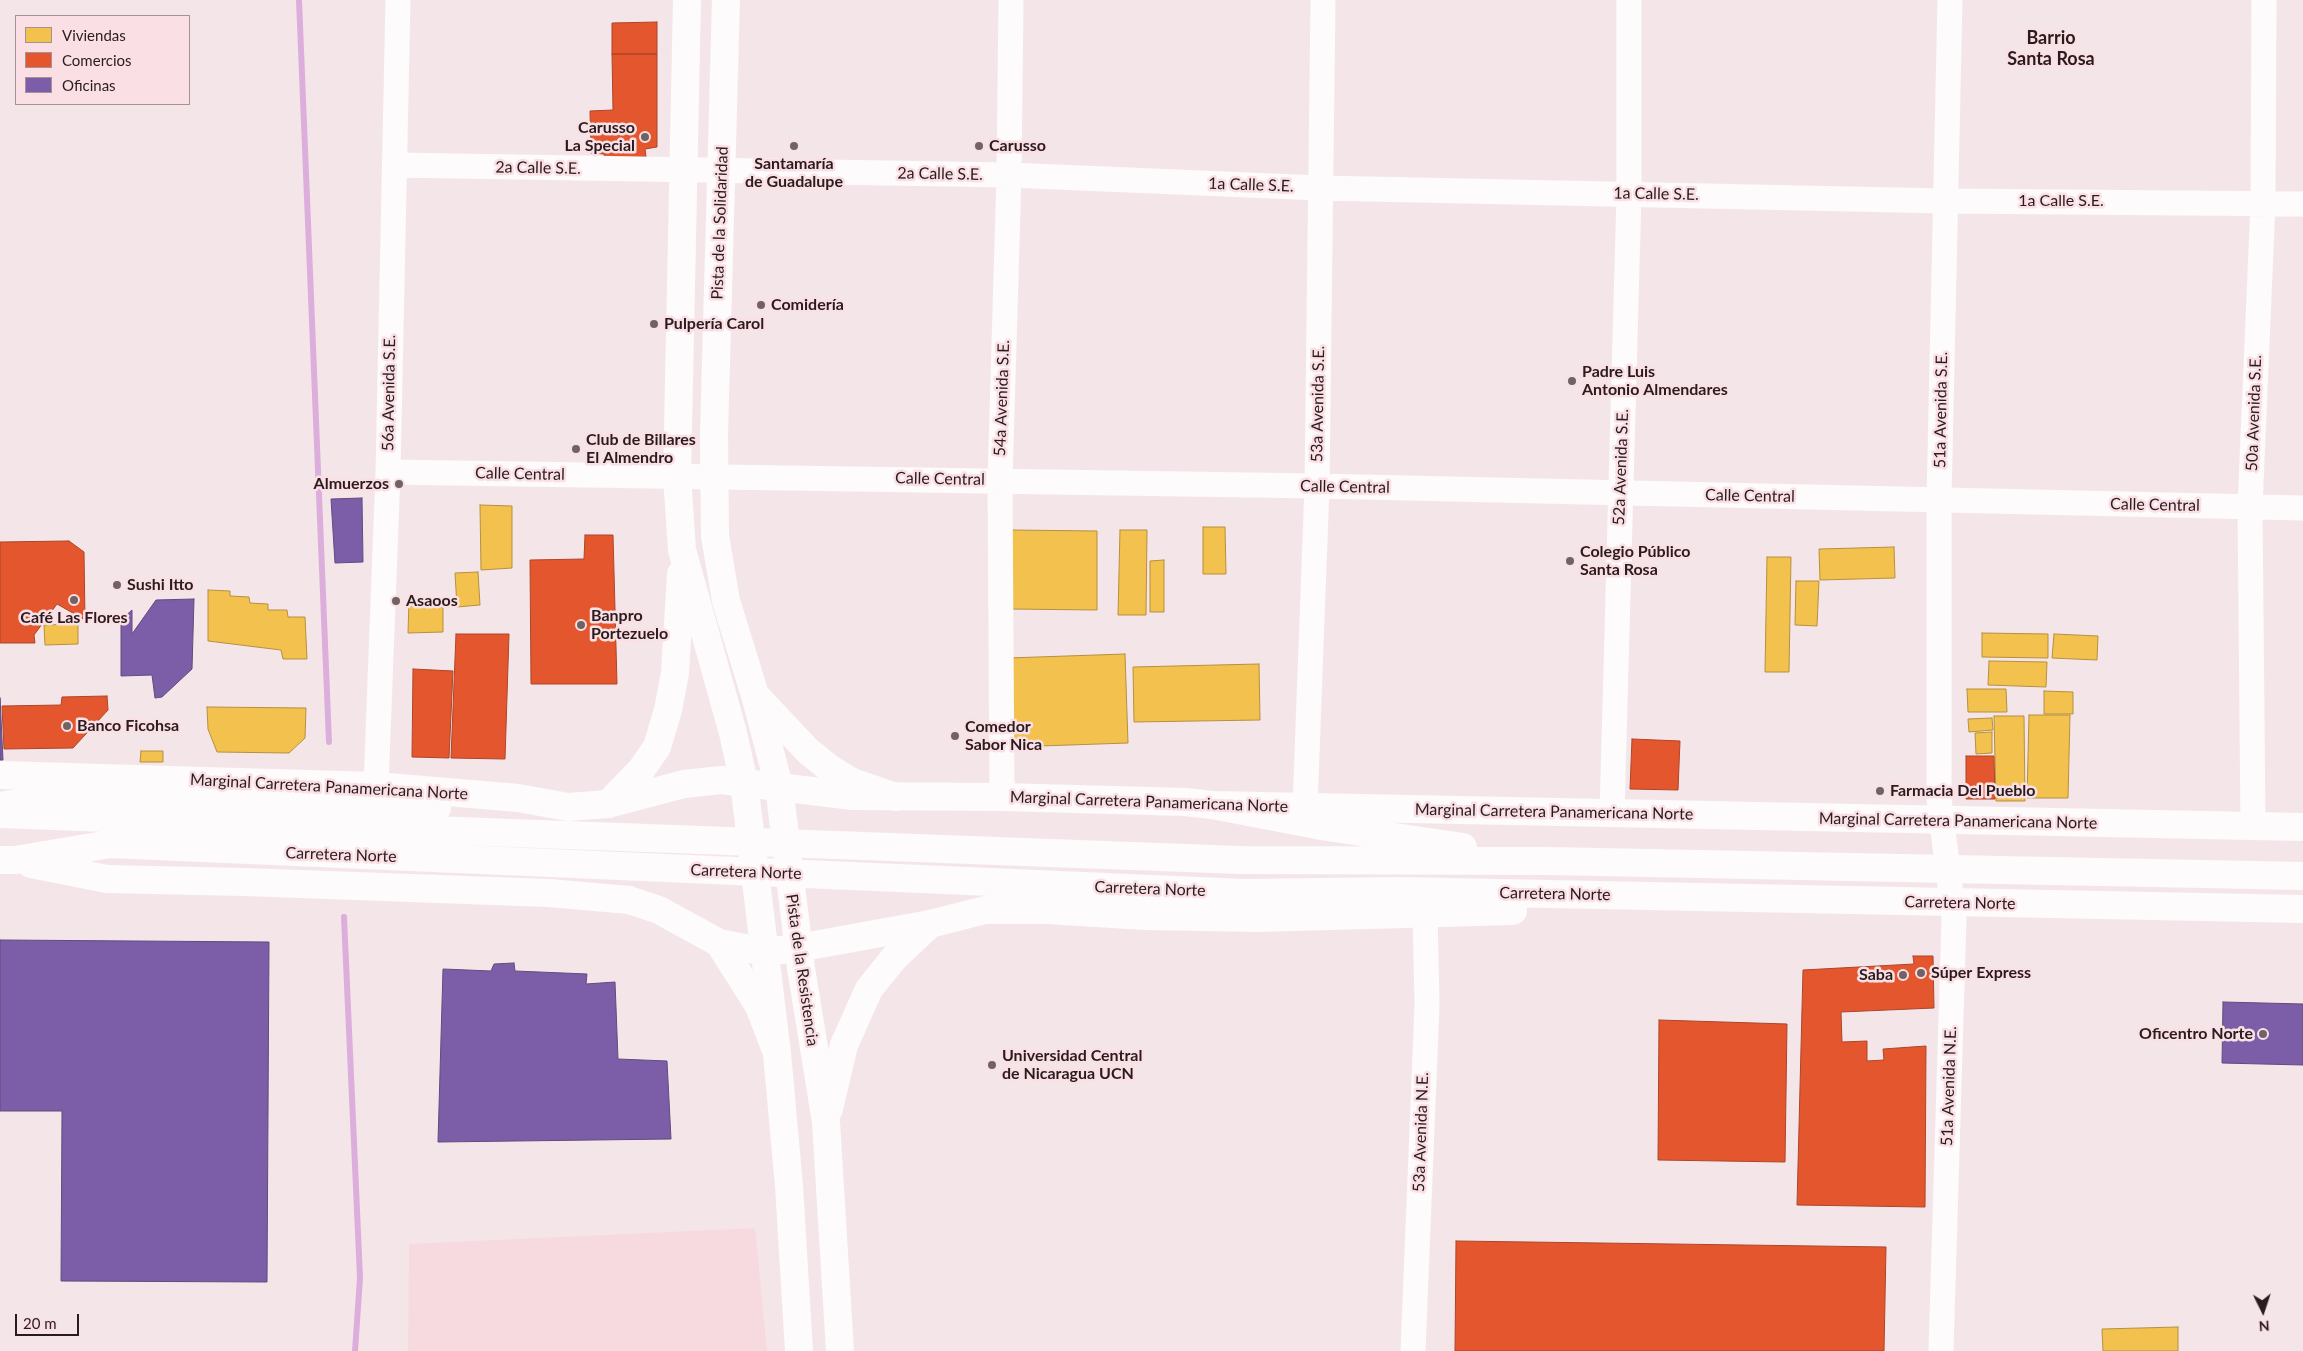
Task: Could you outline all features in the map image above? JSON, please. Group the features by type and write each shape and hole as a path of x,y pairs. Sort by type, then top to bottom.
{"main road":[{"path":"677,476 687,0"},
{"name":"Pista de la Solidaridad","path":"714,476 726,0"},
{"name":"Pista de la Resistencia","path":"677,476 682,550 733,733 744,783 777,1053 789,1195 799,1351"},
{"name":"Pista de la Resistencia","path":"714,476 715,536 726,601 755,695 778,786 798,948 826,1122 840,1351"},
{"path":"608,804 641,770 657,747 668,710 676,672 682,550"},
{"path":"755,695 808,751 829,768 852,782 896,797"},
{"name":"Marginal Carretera Panamericana Norte","path":"0,775 376,786 518,798 568,807 608,804 660,789 703,780 778,786 853,796 1002,797 1186,802 1212,805 2303,827"},
{"path":"0,806 42,799 487,809 568,807"},
{"path":"1212,805 1327,827 1548,861"},
{"name":"Carretera Norte","path":"0,814 1240,860 1548,861 2303,876"},
{"name":"Carretera Norte","path":"7,860 110,844 1245,893 1398,891 2303,909"},
{"path":"7,860 107,879 549,893 629,900 659,910 719,943 765,952 798,948 930,924 985,910 1047,910 1145,916 1258,918 1610,909 1732,897"},
{"path":"826,1122 844,1045 869,989 894,958 930,924"},
{"path":"719,943 759,1006 777,1053"}],"street":[{"name":"56a Avenida S.E.","path":"376,786 388,472 398,0"},
{"name":"54a Avenida S.E.","path":"1002,797 1000,480 1009,175 1011,0"},
{"name":"53a Avenida S.E.","path":"1305,807 1317,486 1323,0"},
{"name":"52a Avenida S.E.","path":"1612,814 1629,193 1629,0"},
{"name":"51a Avenida S.E.","path":"1942,821 1939,799 1939,500 1950,0"},
{"name":"50a Avenida S.E.","path":"2253,826 2250,507 2262,202 2264,0"},
{"name":"2a Calle S.E.","path":"395,165 682,170"},
{"path":"682,170 721,171"},
{"name":"2a Calle S.E.","path":"721,171 1009,175"},
{"name":"1a Calle S.E.","path":"1009,175 1320,188 1946,201 2262,202 2303,204"},
{"name":"Calle Central","path":"388,472 1000,480 2303,508"},
{"name":"51a Avenida N.E.","path":"1941,1351 1954,918 1942,821"},
{"name":"53a Avenida N.E.","path":"1413,1351 1427,1005 1425,913"}],"shaded area":[{"path":"755,1228 767,1351 408,1351 409,1244"}],"building: Viviendas":[{"path":"480,505 512,506 512,568 481,570"},
{"path":"1203,527 1225,527 1226,574 1203,574"},
{"path":"1010,530 1097,531 1097,610 1009,609"},
{"path":"1120,530 1147,530 1146,615 1118,615"},
{"path":"1894,547 1895,578 1820,580 1819,549"},
{"path":"1767,557 1791,557 1789,672 1765,672"},
{"path":"1164,560 1164,612 1150,612 1150,561"},
{"path":"478,572 480,605 457,607 455,573"},
{"path":"1796,581 1819,581 1817,626 1795,625"},
{"path":"208,590 230,591 230,596 249,597 250,603 268,604 268,610 287,610 288,617 305,617 307,659 283,659 281,650 208,641"},
{"path":"409,600 443,600 443,632 408,633"},
{"path":"78,624 78,644 45,645 44,625"},
{"path":"1982,633 2048,634 2048,658 1982,657"},
{"path":"2054,634 2098,636 2097,660 2052,658"},
{"path":"1125,654 1128,743 1011,747 1008,658"},
{"path":"1989,661 2047,662 2046,687 1988,685"},
{"path":"1259,664 1260,720 1134,722 1133,667"},
{"path":"1967,689 2006,689 2007,712 1968,712"},
{"path":"2044,691 2073,692 2073,714 2044,714"},
{"path":"207,707 306,708 305,738 289,753 217,752 208,729"},
{"path":"2029,715 2070,715 2068,798 2027,798"},
{"path":"1994,716 2024,716 2025,801 1996,801"},
{"path":"1992,718 1993,730 1969,732 1968,719"},
{"path":"1992,732 1992,753 1976,754 1975,733"},
{"path":"141,751 163,751 163,762 140,762"},
{"path":"2178,1327 2178,1351 2103,1351 2102,1329"}],"building: Comercios":[{"path":"657,22 657,54 612,54 612,23"},
{"path":"612,54 657,54 657,147 645,149 646,157 605,158 604,154 591,153 590,111 613,110"},
{"path":"585,535 613,535 617,684 531,684 530,560 584,559"},
{"path":"69,541 84,552 85,620 57,604 34,635 35,643 0,643 0,542"},
{"path":"456,634 509,634 505,759 451,758"},
{"path":"413,669 453,671 449,758 412,757"},
{"path":"107,696 108,710 73,748 4,749 2,706 61,705 62,697"},
{"path":"1632,739 1680,741 1678,790 1630,789"},
{"path":"1966,756 1994,756 1995,799 1966,799"},
{"path":"1913,956 1933,956 1934,1008 1841,1012 1842,1042 1867,1041 1867,1061 1884,1060 1883,1049 1926,1046 1925,1207 1797,1205 1803,970 1914,964"},
{"path":"1659,1020 1787,1024 1785,1162 1658,1160"},
{"path":"1456,1241 1886,1247 1884,1351 1455,1351"}],"building: Oficinas":[{"path":"362,498 363,562 335,563 331,499"},
{"path":"194,599 192,669 162,697 155,698 152,675 121,676 121,620 132,610 132,634 156,600"},
{"path":"0,698 3,760 0,760"},
{"path":"0,940 269,942 267,1282 61,1281 62,1111 0,1111"},
{"path":"514,963 515,971 587,974 586,984 615,982 618,1059 667,1061 671,1139 438,1142 443,969 491,971 494,964"},
{"name":"Oficentro Norte","path":"2223,1002 2303,1004 2303,1065 2222,1063"}],"waterway":[{"path":"299,0 329,742"},
{"path":"344,917 360,1278 355,1351"}],"place":[{"name":"Carusso La Special","path":"645,137"},
{"name":"Santamaría de Guadalupe","path":"794,146"},
{"name":"Carusso","path":"979,146"},
{"name":"Comidería","path":"761,305"},
{"name":"Pulpería Carol","path":"654,324"},
{"name":"Padre Luis Antonio Almendares","path":"1572,381"},
{"name":"Club de Billares El Almendro","path":"576,449"},
{"name":"Almuerzos","path":"399,484"},
{"name":"Colegio Público Santa Rosa","path":"1570,561"},
{"name":"Sushi Itto","path":"117,585"},
{"name":"Café Las Flores","path":"74,600"},
{"name":"Asaoos","path":"396,601"},
{"name":"Banpro Portezuelo","path":"581,625"},
{"name":"Banco Ficohsa","path":"67,726"},
{"name":"Comedor Sabor Nica","path":"955,736"},
{"name":"Farmacia Del Pueblo","path":"1880,791"},
{"name":"Súper Express","path":"1921,973"},
{"name":"Saba","path":"1903,975"},
{"name":"Oficentro Norte","path":"2263,1034"},
{"name":"Universidad Central de Nicaragua UCN","path":"992,1065"}],"district":[{"name":"Barrio Santa Rosa","path":"2051,48"}]}
